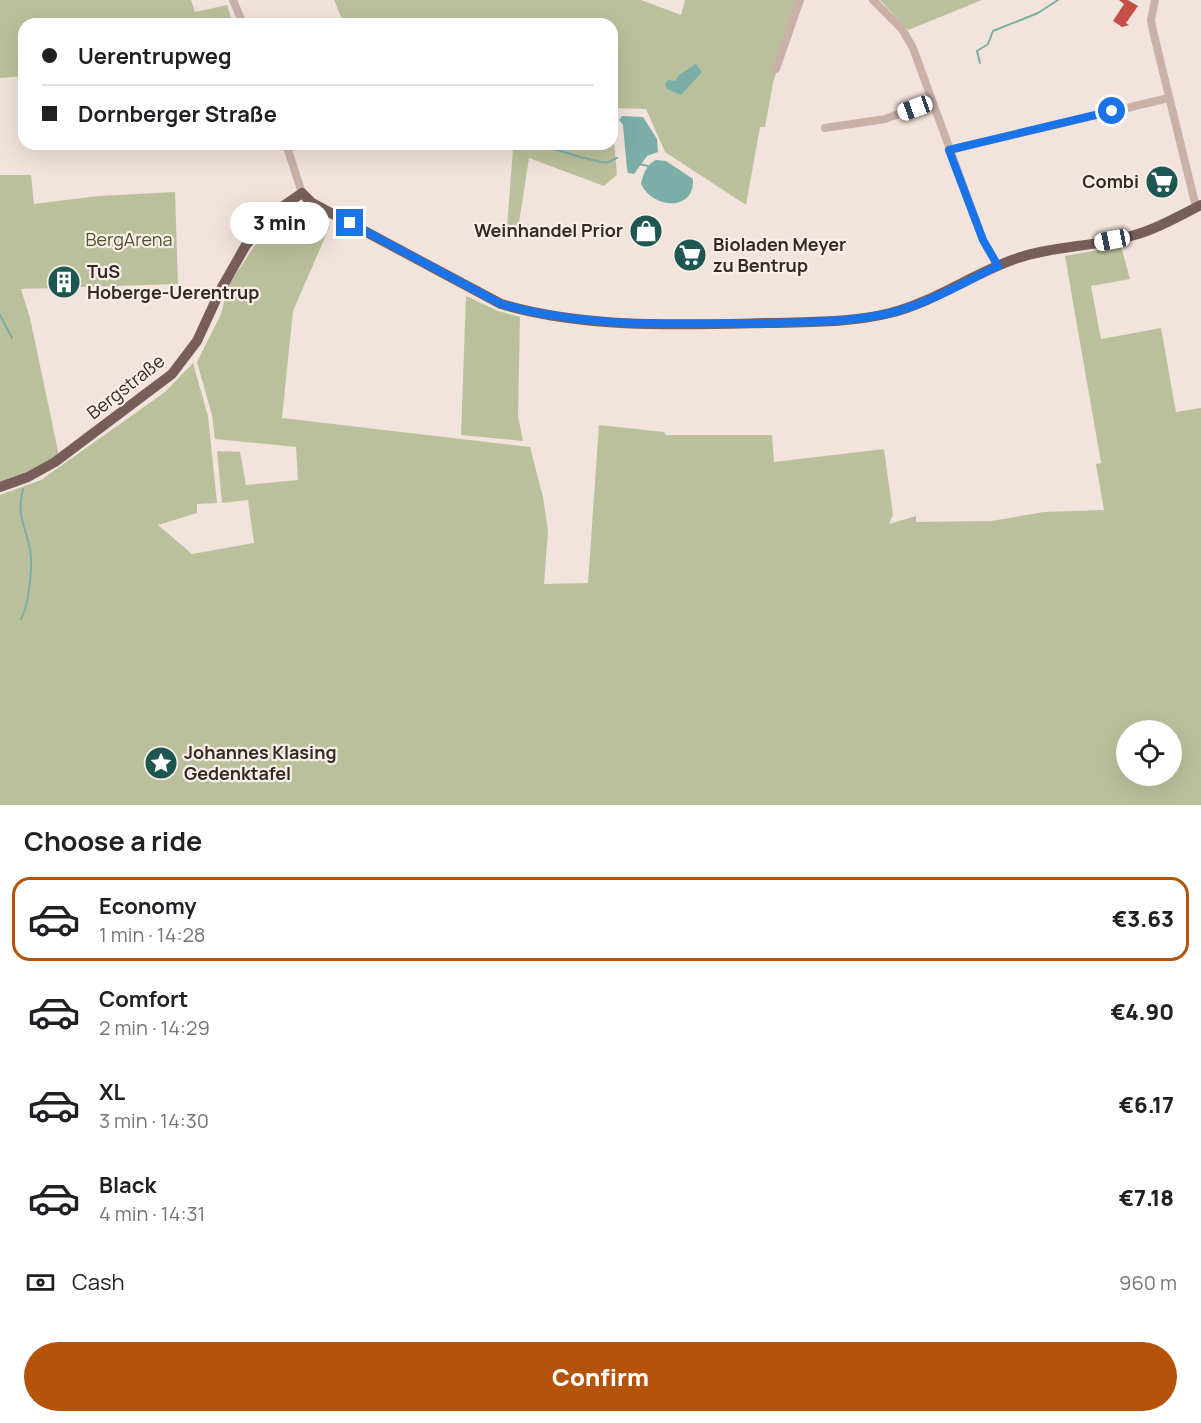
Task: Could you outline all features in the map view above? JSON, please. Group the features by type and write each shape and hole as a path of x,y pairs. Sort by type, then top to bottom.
{"main road":[{"path":"302,193 312,203 501,304 522,310 605,321 719,324 862,318 910,307 1015,259 1059,248 1132,236 1199,206"},
{"name":"Bergstraße","path":"0,487 33,475 55,462 172,374 197,341 221,289 246,245 273,213 302,193"}],"street":[{"path":"233,0 240,18"},
{"path":"776,69 800,0"},
{"path":"873,0 908,37 983,240 998,266"},
{"path":"1155,0 1151,20 1153,32 1199,206"},
{"path":"949,150 1169,98"},
{"path":"825,129 885,119 931,102"},
{"path":"288,150 302,193"}],"green space":[{"path":"0,0 191,0 195,12 227,5 231,18 18,18 18,76 0,78"},
{"path":"334,0 641,0 681,15 685,0 798,0 773,83 765,127 760,127 746,205 665,152 646,109 618,108 618,18 342,18"},
{"path":"880,0 982,0 908,30"},
{"path":"513,150 615,150 617,175 604,186 529,158 518,229 507,228"},
{"name":"BergArena","path":"0,175 31,175 34,204 98,196 175,192 178,284 21,289 30,318 58,451 57,456 31,471 0,482"},
{"path":"306,209 330,226 293,311 282,418 530,447 543,497 548,531 544,584 588,583 599,425 664,432 666,435 772,435 774,462 884,449 893,514 889,524 916,516 916,522 991,521 1044,512 1104,510 1096,464 1101,463 1065,256 1121,246 1130,279 1091,286 1101,339 1161,328 1176,412 1201,408 1201,805 0,805 0,495 41,480 165,392 193,363 208,416 217,503 197,504 197,513 158,525 192,554 254,543 248,500 222,503 217,451 240,452 246,485 298,480 296,447 215,439 212,415 197,362 221,314 229,284 256,244 286,212"},
{"path":"466,296 498,311 520,317 518,416 523,441 461,435"}],"water":[{"path":"696,64 702,72 681,95 667,89 665,84 668,80 675,81 679,75"},
{"path":"622,116 643,117 657,139 658,152 647,156 634,174 628,173 627,169 623,125 619,120"},
{"path":"656,160 666,161 693,179 692,190 681,202 663,202 654,198 641,184 644,173"}],"building":[{"path":"1119,0 1128,0 1138,6 1126,23 1129,25 1122,27 1113,21 1124,4"},
{"name":"TuS Hoberge-Uerentrup","path":"48,278 80,278 80,286 49,287"}],"waterway":[{"path":"980,63 977,51 988,44 993,31 1038,13 1058,0"},
{"path":"558,150 595,161 609,162 617,158"},
{"path":"639,164 648,166"},
{"path":"0,315 12,338"},
{"path":"21,619 30,585 31,565 30,549 20,506 23,489"}],"place":[{"name":"Combi","path":"1162,182"},
{"name":"Weinhandel Prior","path":"646,231"},
{"name":"Bioladen Meyer zu Bentrup","path":"690,255"},
{"name":"TuS Hoberge-Uerentrup","path":"64,282"},
{"name":"Johannes Klasing Gedenktafel","path":"161,763"}],"route":[{"path":"350,223 501,304 522,310 605,321 661,324 843,321 910,307 936,297 998,266 986,248 949,150 1112,111"}]}
